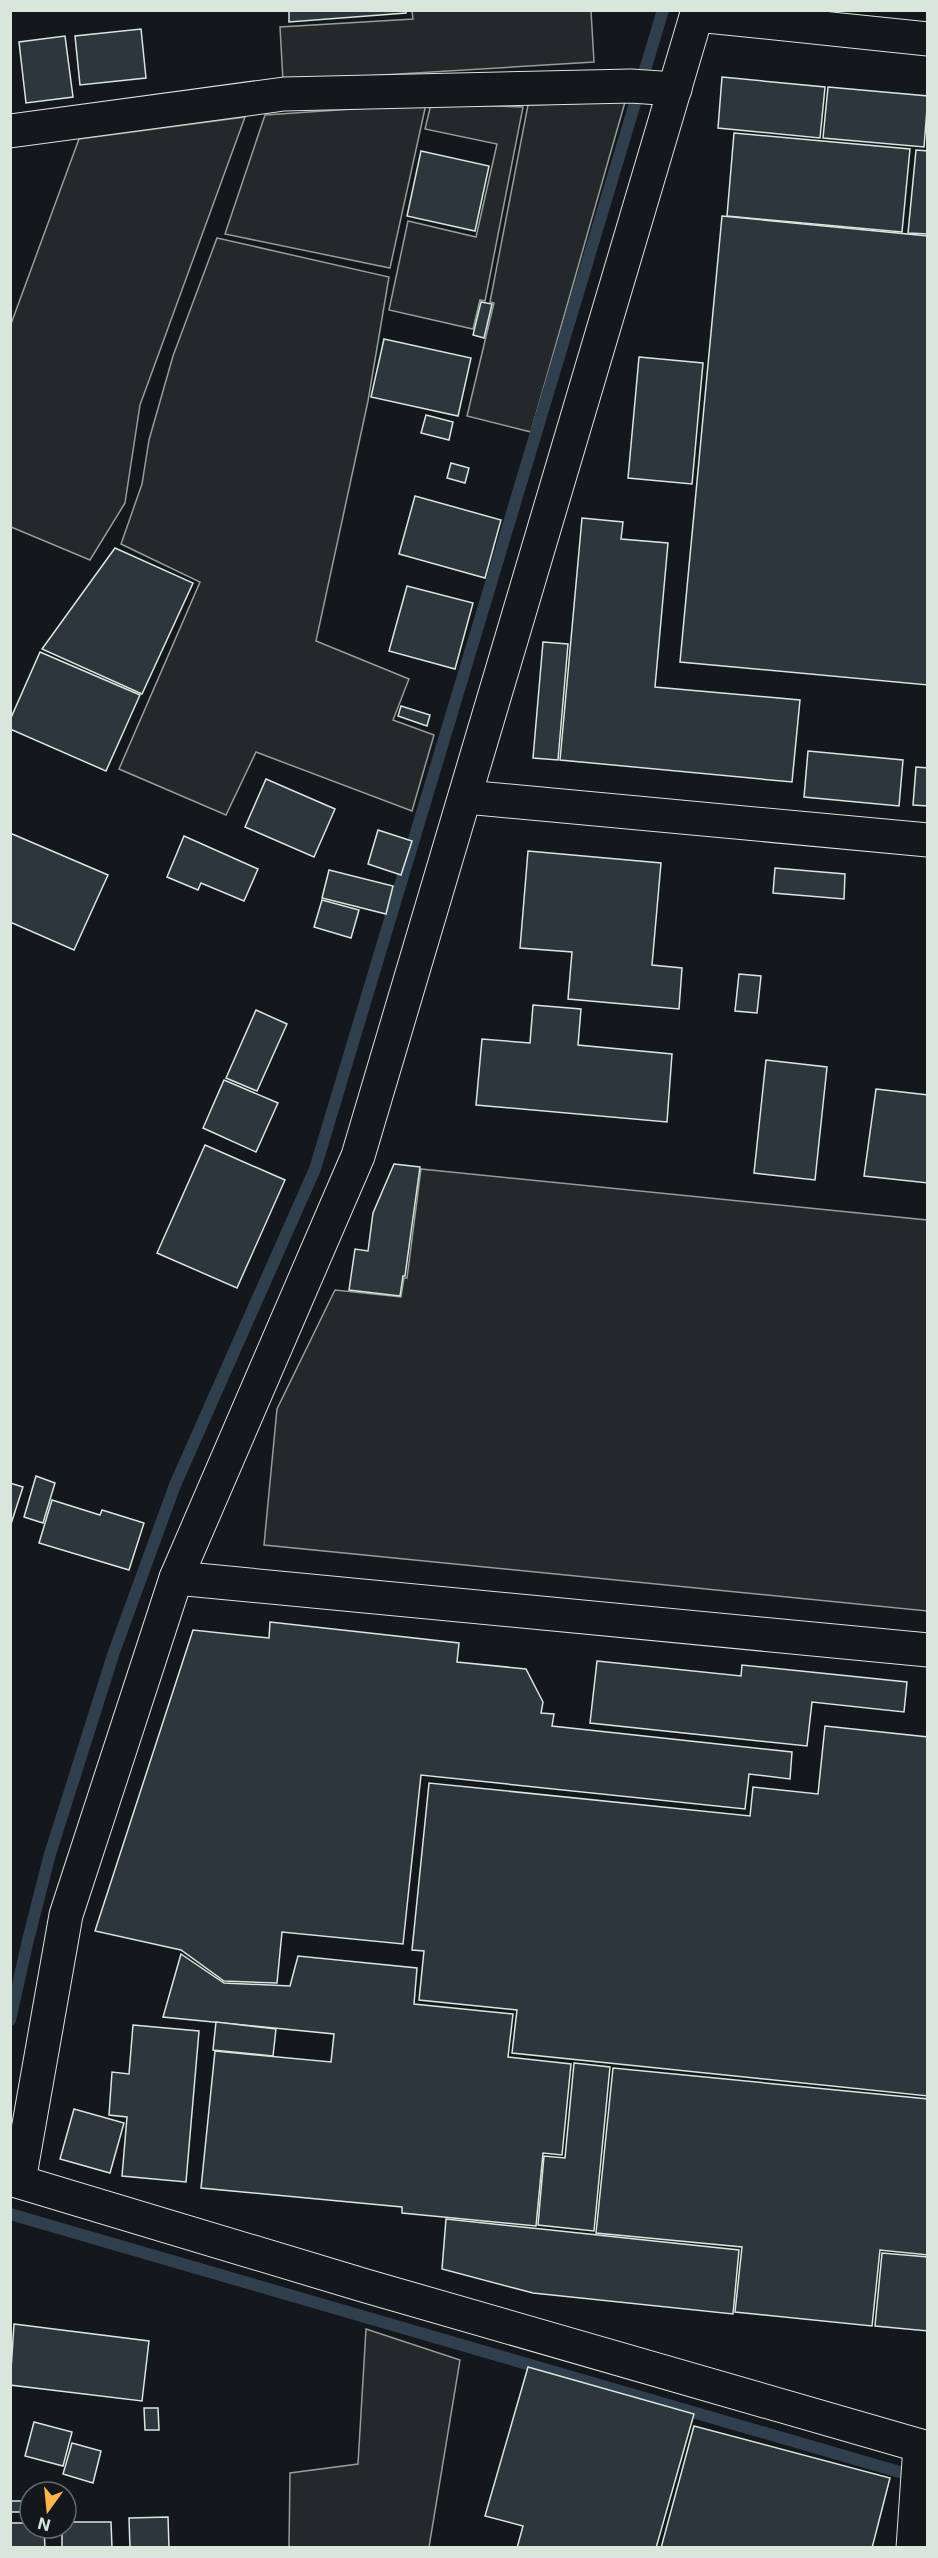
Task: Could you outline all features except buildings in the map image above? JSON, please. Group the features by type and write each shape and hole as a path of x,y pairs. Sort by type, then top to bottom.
{"street":[{"path":"913,2547 924,2447 366,2286 15,2180 66,1915 176,1578 358,1156 466,797 650,88 697,13 927,39"},
{"path":"10,131 284,94 650,88"},
{"path":"466,797 927,840"},
{"path":"176,1578 927,1650"}],"shaded area":[{"path":"412,11 591,11 594,62 283,81 280,27 413,19"},
{"path":"625,102 531,432 467,416 494,303 490,302 528,105"},
{"path":"426,104 390,268 225,234 265,115"},
{"path":"431,104 523,107 485,301 480,300 473,329 389,310 408,221 476,237 497,144 425,129"},
{"path":"245,117 140,405 125,503 90,560 11,527 11,324 79,139"},
{"path":"217,238 389,277 368,401 316,641 409,679 393,720 434,735 412,811 256,752 226,815 119,769 200,582 121,544 142,484 149,440 173,356"},
{"path":"421,1169 927,1220 927,1611 264,1545 277,1409 335,1290 401,1297 404,1278 407,1278"},
{"path":"366,2329 460,2360 429,2547 289,2547 290,2473 358,2464"}],"waterway":[{"path":"10,2020 50,1854 114,1652 175,1485 315,1169 663,10"},
{"path":"10,2214 910,2475 910,2481"}]}
